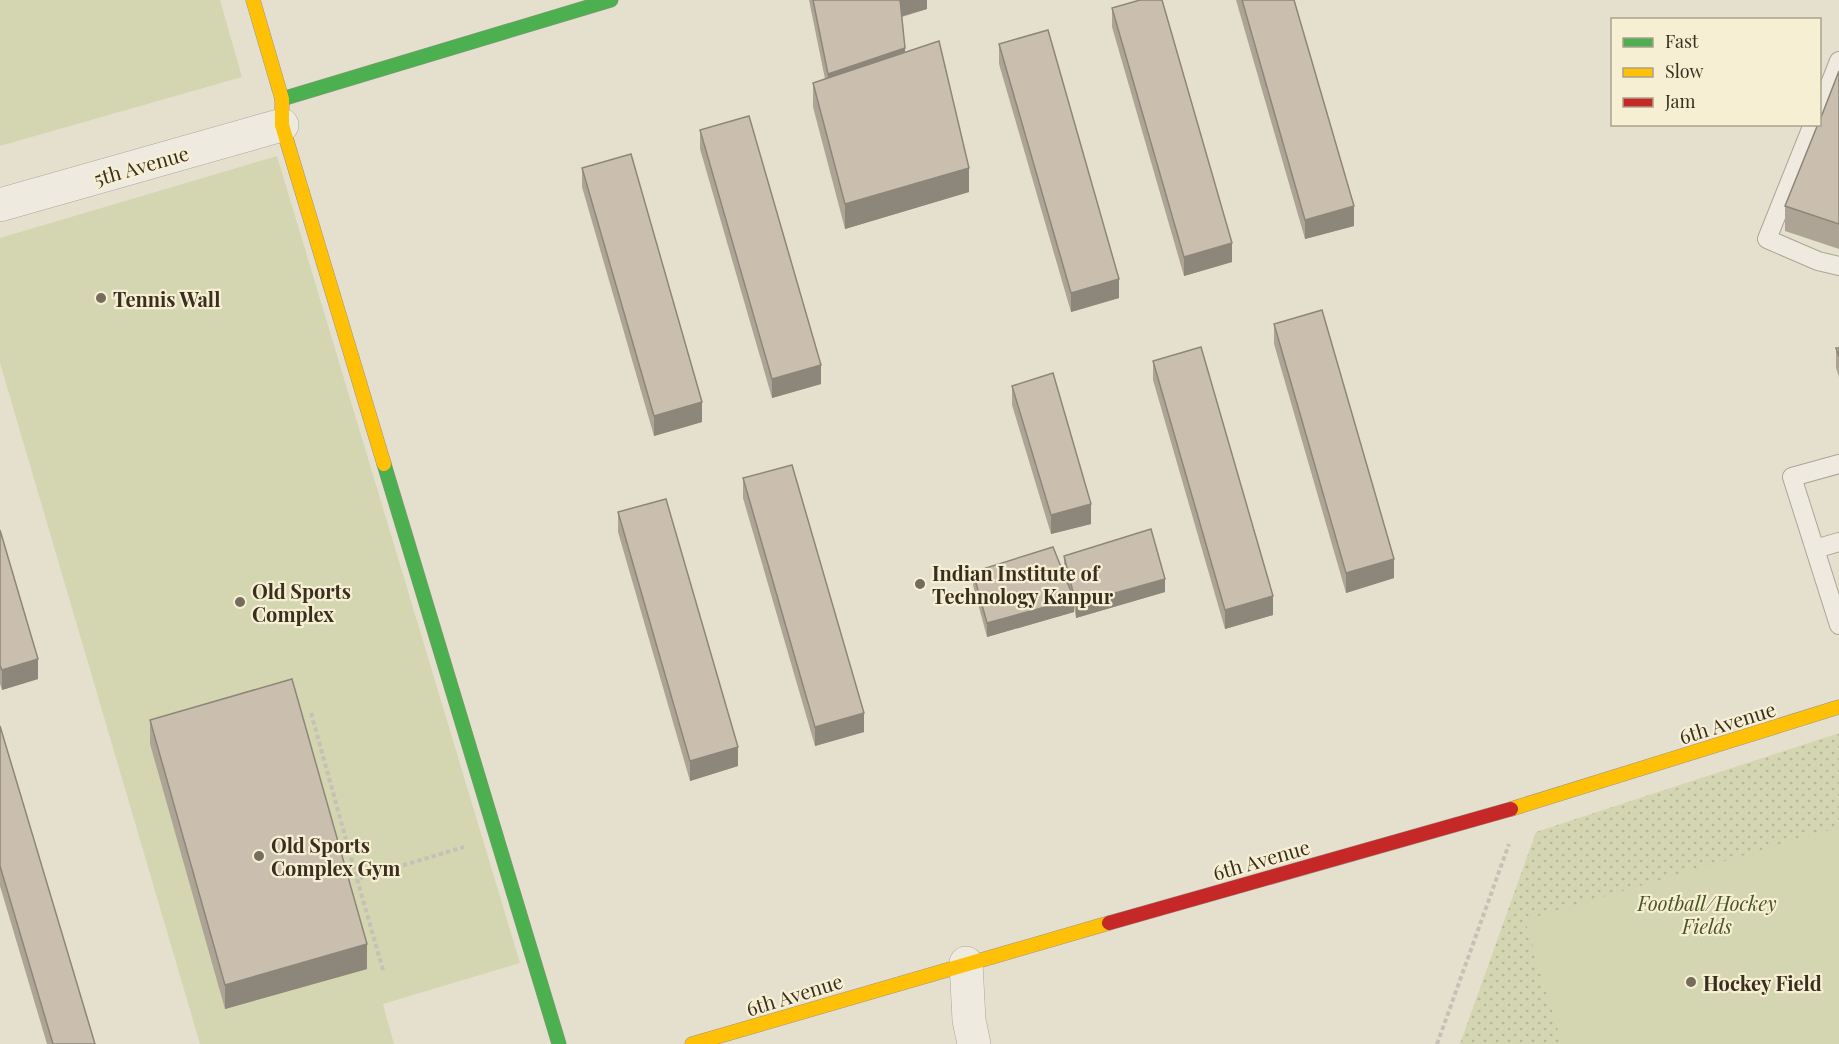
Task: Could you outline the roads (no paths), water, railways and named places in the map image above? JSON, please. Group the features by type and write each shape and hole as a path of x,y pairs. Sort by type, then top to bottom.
{"street":[{"path":"282,112 610,0"},
{"path":"256,1 282,112 559,1044"},
{"name":"5th Avenue","path":"0,205 282,112"},
{"name":"6th Avenue","path":"693,1044 966,963 1524,805 1839,707"},
{"path":"966,963 969,1020 974,1044"}],"lane":[{"path":"1821,106 1839,61"},
{"path":"1812,126 1767,239 1818,261 1839,266"},
{"path":"1839,464 1792,477 1839,625"},
{"path":"1815,549 1839,542"}],"place":[{"name":"Tennis Wall","path":"101,298"},
{"name":"Indian Institute of Technology Kanpur","path":"920,584"},
{"name":"Old Sports Complex","path":"240,602"},
{"name":"Old Sports Complex Gym","path":"259,856"},
{"name":"Hockey Field","path":"1691,982"}],"park label":[{"name":"Football/Hockey Fields","path":"1707,914"}]}
